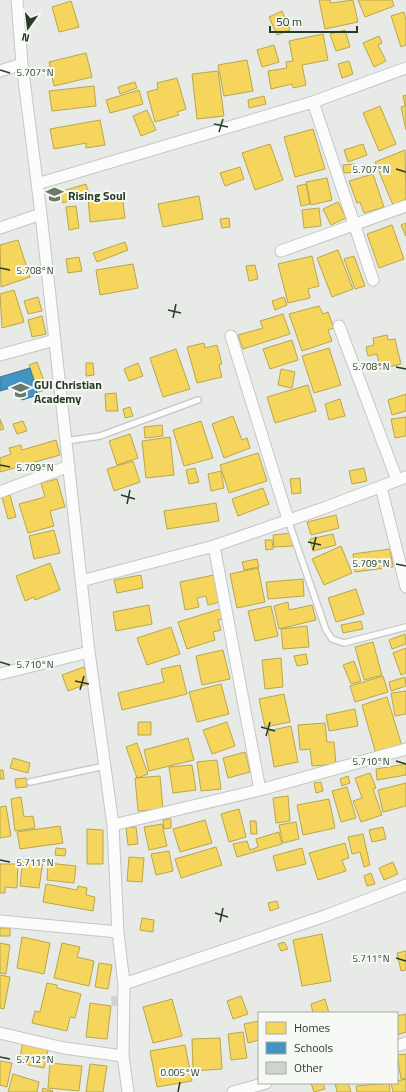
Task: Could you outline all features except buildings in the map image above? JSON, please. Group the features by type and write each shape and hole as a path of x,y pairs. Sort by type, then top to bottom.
{"street":[{"path":"17,0 22,64 70,466 89,652 113,825 118,932 124,984 123,1056 128,1092"},
{"path":"0,71 22,64"},
{"path":"37,184 312,102 406,68"},
{"path":"312,102 373,280"},
{"path":"281,251 406,206"},
{"path":"0,228 41,214"},
{"path":"81,581 214,546 324,508 401,478 339,326"},
{"path":"231,336 288,520"},
{"path":"0,355 55,340"},
{"path":"0,492 70,466"},
{"path":"381,487 406,586"},
{"path":"214,546 260,790"},
{"path":"0,674 89,652"},
{"path":"113,825 260,790 406,749"},
{"path":"124,984 325,916 406,885"},
{"path":"0,921 118,932"},
{"path":"0,1033 64,1048 123,1056"},
{"path":"233,1092 262,1084"}],"lane":[{"path":"66,441 100,436 198,400"},
{"path":"288,520 326,630 332,639 344,643 406,628"},
{"path":"30,782 105,766"}],"place":[{"name":"Rising Soul","path":"55,195"},
{"name":"GUI Christian Academy","path":"21,391"}]}
